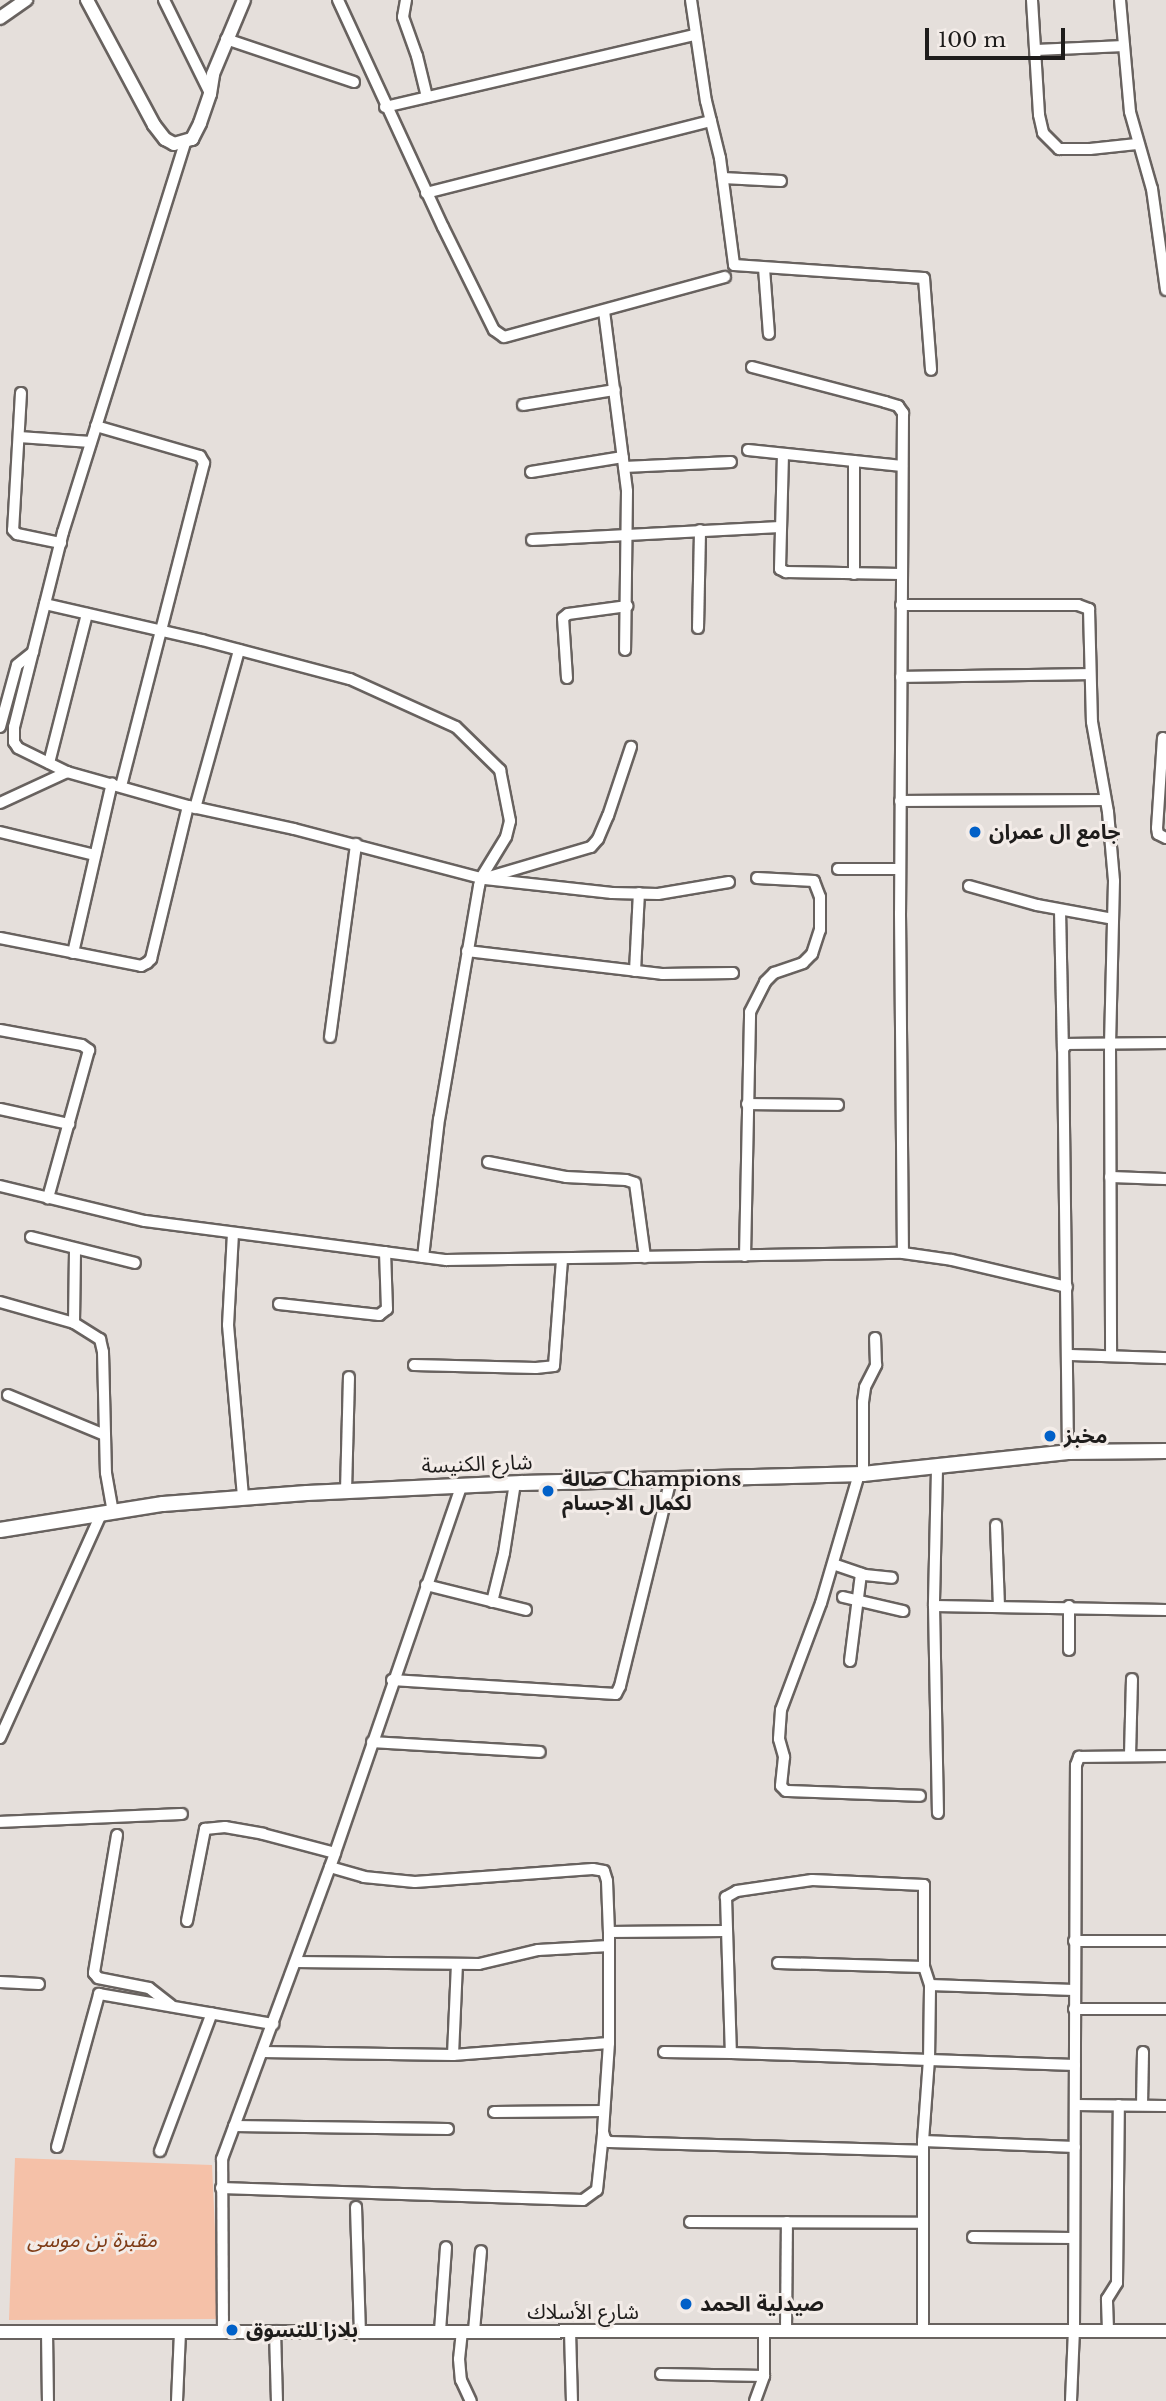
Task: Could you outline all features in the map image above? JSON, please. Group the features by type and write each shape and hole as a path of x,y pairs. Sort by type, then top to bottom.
{"main road":[{"name":"شارع الكنيسة","path":"0,1530 108,1511 346,1491 515,1483 861,1474 937,1469 1068,1452 1166,1451"}],"street":[{"path":"1,13 26,0"},
{"path":"87,0 154,125 165,139 174,144 192,139 211,94 213,74 226,39 244,0"},
{"path":"164,0 211,94"},
{"path":"338,0 385,107 494,330 504,337 725,277"},
{"path":"406,0 402,17 417,57 427,97"},
{"path":"691,0 695,35 723,178 734,265 924,278 931,370"},
{"path":"1032,0 1039,115 1043,133 1059,149 1137,144"},
{"path":"1120,0 1130,111 1137,144 1152,189 1166,290"},
{"path":"385,107 695,35"},
{"path":"226,39 355,82"},
{"path":"1036,50 1124,46"},
{"path":"426,193 711,121"},
{"path":"185,143 61,543 14,727 14,742 19,748 67,772 192,807 356,844 483,878 639,893 682,891 729,882"},
{"path":"723,178 781,181"},
{"path":"764,268 769,334"},
{"path":"604,311 623,462 628,533 625,650"},
{"path":"752,367 828,384 898,406 903,413 900,801 903,1253"},
{"path":"523,405 615,390"},
{"path":"21,393 13,530 17,534 61,543"},
{"path":"73,953 94,855 163,631 204,463 200,456 96,426"},
{"path":"19,437 91,442"},
{"path":"748,450 902,466"},
{"path":"783,454 780,569 786,572 901,574"},
{"path":"854,461 854,574"},
{"path":"531,472 623,462 731,462"},
{"path":"532,540 780,527"},
{"path":"698,628 700,530"},
{"path":"45,604 350,679 456,727 500,770 510,821 506,837 483,878 467,951 439,1119 423,1257"},
{"path":"901,605 1085,605 1088,609 1092,722 1105,800 1114,881 1110,1044 1111,1356"},
{"path":"567,678 563,618 568,614 627,606"},
{"path":"49,763 87,614"},
{"path":"0,939 141,966 151,959 192,807 239,650"},
{"path":"0,727 17,665 33,652"},
{"path":"901,677 1090,674"},
{"path":"1163,738 1157,828 1158,834 1166,838"},
{"path":"483,878 591,847 603,828 631,747"},
{"path":"0,803 67,772"},
{"path":"900,801 1105,800"},
{"path":"0,832 94,855"},
{"path":"330,1037 356,844"},
{"path":"838,869 900,869"},
{"path":"745,1256 750,1012 765,982 774,973 803,963 811,954 820,930 820,897 814,881 757,878"},
{"path":"969,886 1060,910 1113,919"},
{"path":"635,971 639,893"},
{"path":"1060,910 1068,1452"},
{"path":"467,951 635,971 733,973"},
{"path":"0,1030 82,1045 89,1050 48,1198"},
{"path":"1063,1049 1067,1044 1166,1043"},
{"path":"747,1104 838,1105"},
{"path":"0,1109 69,1124"},
{"path":"488,1162 566,1177 635,1183 645,1257"},
{"path":"1110,1177 1166,1180"},
{"path":"0,1186 145,1221 446,1260 903,1253 952,1260 1067,1287"},
{"path":"233,1233 228,1325 243,1498"},
{"path":"30,1237 135,1263"},
{"path":"74,1323 75,1249"},
{"path":"279,1304 379,1315 385,1312 387,1303 385,1252"},
{"path":"414,1366 554,1366 562,1259"},
{"path":"0,1302 74,1323 92,1332 102,1342 108,1511 0,1738"},
{"path":"876,1338 876,1365 866,1387 863,1402 861,1474 798,1670 781,1710 781,1786 793,1791 920,1796"},
{"path":"1068,1355 1166,1358"},
{"path":"346,1491 349,1377"},
{"path":"8,1395 105,1435"},
{"path":"937,1469 934,1605 938,1813"},
{"path":"392,1680 616,1694 671,1479"},
{"path":"492,1602 504,1553 515,1483"},
{"path":"223,2332 222,2159 335,1853 392,1680 461,1485"},
{"path":"996,1525 999,1606"},
{"path":"833,1564 861,1574 892,1578"},
{"path":"850,1661 861,1574"},
{"path":"426,1585 526,1611"},
{"path":"843,1597 904,1611"},
{"path":"934,1605 1166,1610"},
{"path":"1069,1606 1069,1650"},
{"path":"1130,1755 1132,1679"},
{"path":"372,1742 540,1752"},
{"path":"1071,2401 1074,2330 1076,1765 1079,1757 1166,1756"},
{"path":"0,1822 182,1814"},
{"path":"187,1921 205,1829 225,1828 263,1834 335,1853"},
{"path":"117,1835 94,1973 98,1978 149,1989 171,2006"},
{"path":"221,2188 583,2200 597,2190 609,2043 609,1932 607,1881 604,1871 593,1869 415,1882 364,1877 330,1867"},
{"path":"731,2053 725,1931 728,1893 812,1880 924,1885 924,1967 930,1985 929,2060 923,2146 923,2331"},
{"path":"609,1932 725,1931"},
{"path":"1074,1941 1166,1941"},
{"path":"296,1962 457,1964 502,1960 538,1950 609,1946"},
{"path":"778,1963 924,1967"},
{"path":"453,2055 457,1964"},
{"path":"0,1982 39,1984"},
{"path":"930,1985 1074,1990"},
{"path":"57,2147 98,1995 102,1993 272,2024"},
{"path":"1074,2009 1166,2009"},
{"path":"160,2151 212,2013"},
{"path":"262,2052 453,2055 609,2043"},
{"path":"664,2052 1075,2065"},
{"path":"1142,2105 1143,2052"},
{"path":"1075,2105 1166,2106"},
{"path":"1108,2330 1107,2299 1117,2283 1119,2105"},
{"path":"494,2112 604,2111"},
{"path":"234,2126 448,2129"},
{"path":"603,2132 605,2139 610,2142 1074,2147"},
{"path":"356,2207 360,2332"},
{"path":"690,2222 923,2223"},
{"path":"786,2331 787,2222"},
{"path":"973,2237 1073,2238"},
{"path":"440,2332 446,2246"},
{"path":"471,2401 461,2380 458,2359 468,2332 481,2250"},
{"path":"570,2331 572,2401"},
{"path":"755,2401 764,2376 764,2331"},
{"name":"شارع الأسلاك","path":"0,2332 1166,2331"},
{"path":"47,2332 48,2401"},
{"path":"177,2401 180,2332"},
{"path":"275,2332 277,2401"},
{"path":"661,2374 764,2376"}],"green space":[{"name":"مقبرة بن موسى","path":"15,2158 212,2165 219,2319 9,2320"}],"place":[{"name":"جامع ال عمران","path":"975,832"},
{"name":"مخبز","path":"1050,1436"},
{"name":"صالة Champions لكمال الاجسام","path":"548,1491"},
{"name":"صيدلية الحمد","path":"686,2304"},
{"name":"بلازا للتسوق","path":"232,2330"}]}
